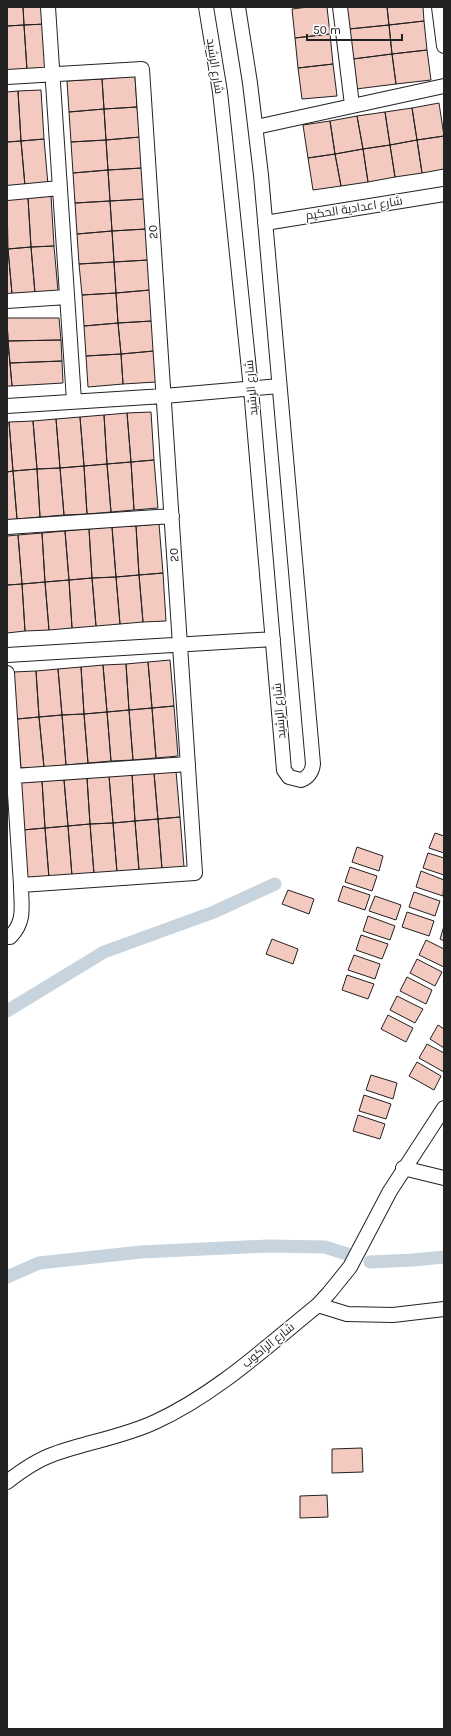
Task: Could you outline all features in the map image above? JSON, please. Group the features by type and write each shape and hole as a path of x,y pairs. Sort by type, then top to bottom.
{"street":[{"path":"48,7 74,401"},
{"name":"شارع الرشيد","path":"206,7 226,138 251,389 284,770 289,777 301,780 309,776 313,764 279,386"},
{"path":"7,406 164,396 279,386 256,127 238,7"},
{"path":"340,7 352,105"},
{"path":"440,7 444,46"},
{"name":"20","path":"21,885 195,873 142,69 52,74"},
{"path":"7,77 52,74"},
{"path":"256,127 444,86"},
{"path":"7,193 60,188"},
{"name":"شارع اعدادية الحكيم","path":"265,223 444,194"},
{"path":"7,302 68,297"},
{"path":"7,527 172,516"},
{"path":"7,655 180,643 273,639"},
{"path":"7,673 22,916 18,928 10,937 7,937"},
{"path":"14,776 188,764"},
{"name":"شارع الراكوب","path":"7,1482 27,1467 54,1454 120,1436 175,1413 220,1384 318,1305 350,1267 403,1168 444,1108"},
{"path":"403,1168 444,1178"},
{"path":"318,1305 347,1314 393,1315 444,1309"}],"building":[{"path":"7,7 23,7 24,25 7,26"},
{"path":"23,7 45,7 46,24 24,25"},
{"path":"327,7 330,34 295,38 292,9"},
{"path":"347,7 387,7 389,25 349,29"},
{"path":"387,7 423,7 424,21 389,25"},
{"path":"424,21 427,50 392,54 389,25"},
{"path":"46,24 50,69 27,70 24,25"},
{"path":"24,25 27,70 7,72 7,26"},
{"path":"389,25 392,54 353,59 349,29"},
{"path":"330,34 333,64 298,68 295,38"},
{"path":"427,50 431,80 396,84 392,54"},
{"path":"392,54 396,84 356,89 353,59"},
{"path":"333,64 337,96 302,99 298,68"},
{"path":"135,76 137,107 104,109 102,79"},
{"path":"102,79 104,109 69,112 67,81"},
{"path":"41,90 44,139 21,141 18,91"},
{"path":"18,91 21,141 7,142 7,92"},
{"path":"439,103 444,136 417,140 412,108"},
{"path":"137,107 140,137 106,140 104,109"},
{"path":"412,108 417,140 390,145 385,112"},
{"path":"104,109 106,140 71,142 69,112"},
{"path":"385,112 390,145 363,149 357,116"},
{"path":"357,116 363,149 335,154 330,121"},
{"path":"330,121 335,154 308,158 303,125"},
{"path":"444,136 444,169 422,173 417,140"},
{"path":"140,137 142,168 108,170 106,140"},
{"path":"44,139 48,185 25,186 21,141"},
{"path":"106,140 108,170 73,173 71,142"},
{"path":"417,140 422,173 395,177 390,145"},
{"path":"21,141 25,186 7,188 7,142"},
{"path":"390,145 395,177 368,182 363,149"},
{"path":"363,149 368,182 341,186 335,154"},
{"path":"335,154 341,186 313,190 308,158"},
{"path":"142,168 144,199 110,201 108,170"},
{"path":"108,170 110,201 75,203 73,173"},
{"path":"51,196 54,246 31,247 28,198"},
{"path":"28,198 31,247 8,249 7,199"},
{"path":"144,199 146,229 112,231 110,201"},
{"path":"110,201 112,231 77,234 75,203"},
{"path":"146,229 148,260 114,262 112,231"},
{"path":"112,231 114,262 79,264 77,234"},
{"path":"54,246 58,291 35,293 31,247"},
{"path":"31,247 35,293 12,294 8,249"},
{"path":"7,249 12,294 7,295"},
{"path":"148,260 150,290 116,293 114,262"},
{"path":"114,262 116,293 82,295 79,264"},
{"path":"150,290 152,321 118,323 116,293"},
{"path":"116,293 118,323 84,326 82,295"},
{"path":"7,318 59,318 61,340 8,341"},
{"path":"152,321 154,351 121,354 118,323"},
{"path":"118,323 121,354 86,356 84,326"},
{"path":"7,324 9,353 7,354"},
{"path":"61,340 62,361 10,363 8,341"},
{"path":"154,351 156,382 123,384 121,354"},
{"path":"9,353 12,386 7,386 7,354"},
{"path":"121,354 123,384 88,387 86,356"},
{"path":"62,361 63,383 12,386 10,363"},
{"path":"151,412 154,460 131,462 127,413"},
{"path":"127,413 131,462 107,464 104,415"},
{"path":"104,415 107,464 84,466 80,417"},
{"path":"80,417 84,466 60,468 56,419"},
{"path":"56,419 60,468 37,469 33,421"},
{"path":"33,421 37,469 13,471 9,422"},
{"path":"9,422 13,471 7,472 7,423"},
{"path":"154,460 158,508 134,510 131,462"},
{"path":"131,462 134,510 111,512 107,464"},
{"path":"107,464 111,512 87,514 84,466"},
{"path":"84,466 87,514 64,515 60,468"},
{"path":"60,468 64,515 40,517 37,469"},
{"path":"37,469 40,517 17,519 13,471"},
{"path":"13,471 17,519 7,520 7,472"},
{"path":"159,524 163,573 139,575 136,526"},
{"path":"136,526 139,575 116,577 112,527"},
{"path":"112,527 116,577 92,578 89,529"},
{"path":"89,529 92,578 69,580 65,531"},
{"path":"65,531 69,580 45,582 42,533"},
{"path":"42,533 45,582 22,584 18,535"},
{"path":"18,535 22,584 7,585 7,536"},
{"path":"163,573 166,621 143,622 139,575"},
{"path":"139,575 143,622 120,624 116,577"},
{"path":"116,577 120,624 96,626 92,578"},
{"path":"92,578 96,626 72,628 69,580"},
{"path":"69,580 72,628 49,630 45,582"},
{"path":"45,582 49,630 25,631 22,584"},
{"path":"22,584 25,631 7,633 7,585"},
{"path":"170,660 174,706 152,708 148,662"},
{"path":"148,662 152,708 129,710 126,664"},
{"path":"126,664 129,710 107,712 103,665"},
{"path":"103,665 107,712 84,714 81,667"},
{"path":"81,667 84,714 62,715 58,669"},
{"path":"58,669 62,715 39,717 36,671"},
{"path":"36,671 39,717 17,719 13,672"},
{"path":"174,706 178,756 156,758 152,708"},
{"path":"152,708 156,758 133,760 129,710"},
{"path":"129,710 133,760 111,761 107,712"},
{"path":"107,712 111,761 88,763 84,714"},
{"path":"84,714 88,763 66,765 62,715"},
{"path":"62,715 66,765 44,767 39,717"},
{"path":"39,717 44,767 21,768 17,719"},
{"path":"176,771 180,817 158,819 154,773"},
{"path":"154,773 158,819 135,821 132,774"},
{"path":"132,774 135,821 113,823 109,776"},
{"path":"109,776 113,823 90,824 87,778"},
{"path":"87,778 90,824 68,826 64,780"},
{"path":"64,780 68,826 45,828 42,781"},
{"path":"42,781 45,828 23,830 19,783"},
{"path":"180,817 184,867 162,869 158,819"},
{"path":"158,819 162,869 139,870 135,821"},
{"path":"135,821 139,870 117,872 113,823"},
{"path":"113,823 117,872 94,874 90,824"},
{"path":"90,824 94,874 72,876 68,826"},
{"path":"68,826 72,876 49,878 45,828"},
{"path":"45,828 49,878 27,879 23,830"},
{"path":"435,833 444,836 444,853 429,848"},
{"path":"357,847 383,856 379,871 352,862"},
{"path":"428,853 444,858 444,875 423,868"},
{"path":"350,867 377,876 372,891 345,882"},
{"path":"421,871 444,880 443,896 416,887"},
{"path":"343,886 370,895 365,910 338,901"},
{"path":"288,890 314,899 309,914 282,904"},
{"path":"414,892 440,901 435,916 409,907"},
{"path":"375,896 401,905 396,920 369,911"},
{"path":"407,912 434,921 429,936 402,927"},
{"path":"368,916 395,926 390,940 363,931"},
{"path":"444,926 444,941 440,939"},
{"path":"361,935 388,944 382,959 356,950"},
{"path":"272,939 298,949 293,964 266,954"},
{"path":"426,940 444,949 444,967 419,955"},
{"path":"354,955 380,964 375,979 348,970"},
{"path":"417,959 442,972 435,986 410,973"},
{"path":"347,975 374,984 368,999 342,990"},
{"path":"407,977 432,990 426,1004 400,991"},
{"path":"397,996 423,1009 415,1023 390,1010"},
{"path":"388,1015 413,1028 406,1042 381,1029"},
{"path":"438,1025 444,1029 444,1048 430,1039"},
{"path":"427,1044 444,1053 444,1072 419,1058"},
{"path":"417,1062 441,1076 434,1090 409,1076"},
{"path":"371,1075 397,1083 393,1099 366,1090"},
{"path":"364,1095 391,1104 386,1119 359,1111"},
{"path":"358,1115 385,1124 380,1139 353,1131"},
{"path":"362,1448 363,1472 332,1473 332,1449"},
{"path":"327,1495 328,1517 300,1518 300,1496"}],"waterway":[{"path":"7,1011 104,952 214,912 275,884"},
{"path":"7,1277 39,1263 141,1252 268,1246 325,1247 347,1254"},
{"path":"370,1262 444,1257"}]}
